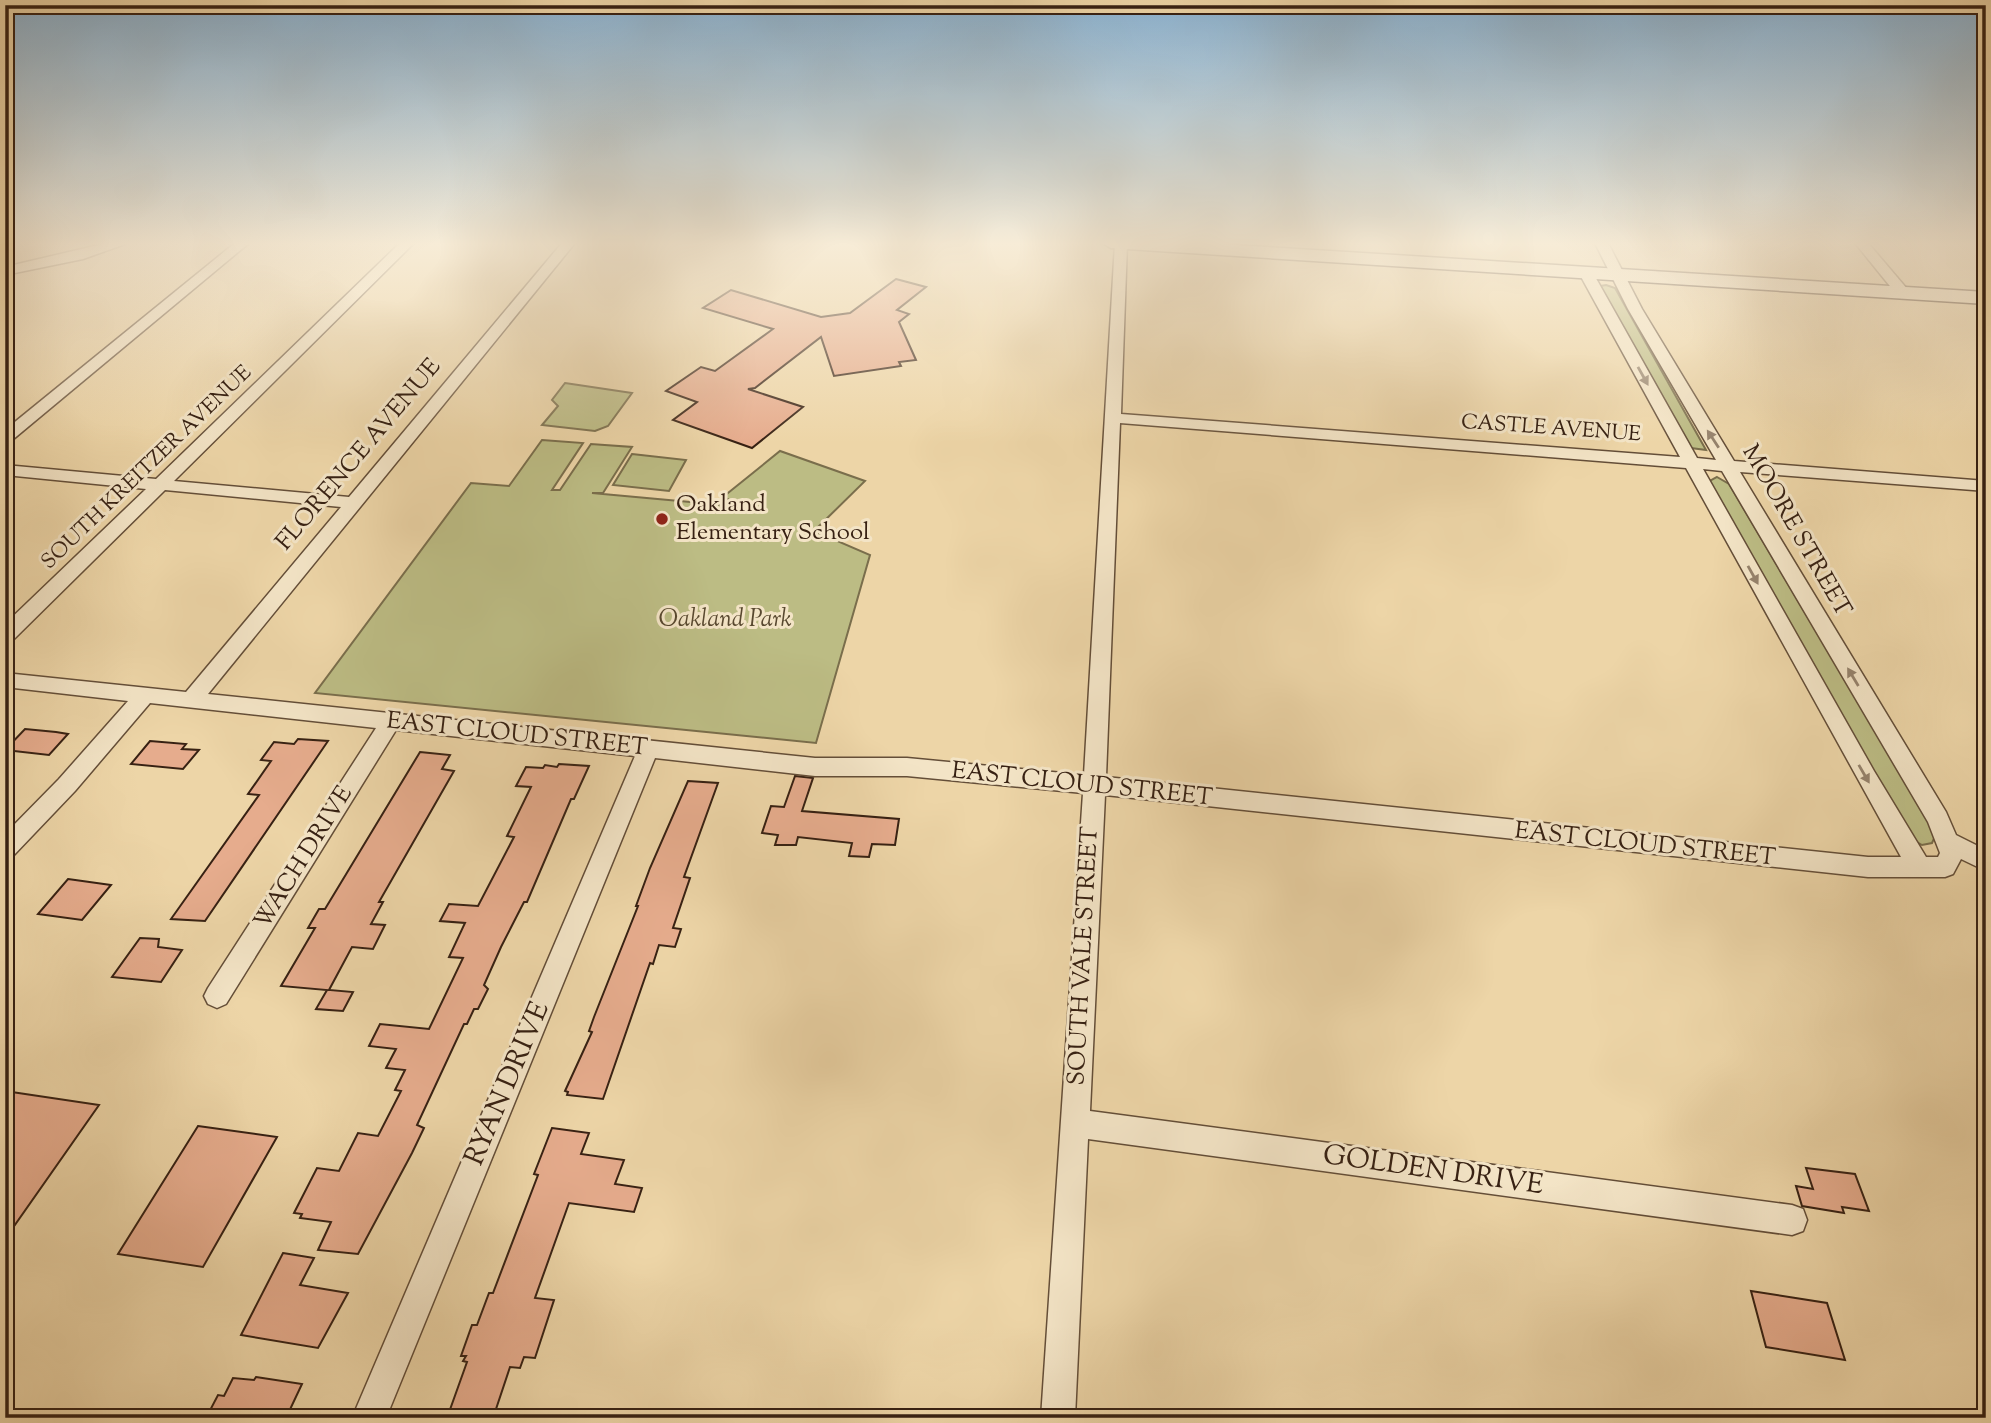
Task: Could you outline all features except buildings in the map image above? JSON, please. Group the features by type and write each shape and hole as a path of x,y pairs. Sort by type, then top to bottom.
{"street":[{"path":"5,438 162,309"},
{"name":"SOUTH KREITZER AVENUE","path":"5,636 340,309"},
{"name":"FLORENCE AVENUE","path":"191,700 514,309"},
{"name":"SOUTH VALE STREET","path":"1058,1418 1118,309"},
{"path":"1607,309 1919,867"},
{"name":"MOORE STREET","path":"1638,309 1731,466 1759,520 1938,819 1949,842"},
{"name":"CASTLE AVENUE","path":"1113,418 1986,486"},
{"path":"5,470 352,503"},
{"path":"5,680 145,695"},
{"path":"5,849 68,785 145,695"},
{"name":"EAST CLOUD STREET","path":"145,695 814,767 906,767 1868,867 1945,867 1952,853 1949,842"},
{"name":"WACH DRIVE","path":"217,996 391,721"},
{"name":"RYAN DRIVE","path":"369,1418 648,750"},
{"path":"1949,842 1986,861"},
{"name":"GOLDEN DRIVE","path":"1074,1123 1792,1220"}],"green space":[{"path":"1613,309 1627,309 1706,450 1691,448"},
{"path":"565,383 632,393 608,426 595,431 542,425 558,406 552,400"},
{"name":"Oakland Park","path":"542,440 583,443 552,490 560,490 591,444 632,447 603,493 592,493 745,507 723,497 780,451 865,481 814,531 870,555 816,743 315,693 471,483 509,486"},
{"path":"632,454 686,460 669,491 613,485"},
{"path":"1717,477 1729,484 1936,834 1932,843 1922,845 1910,838 1708,482"}],"place":[{"name":"Oakland Elementary School","path":"662,519"}]}
